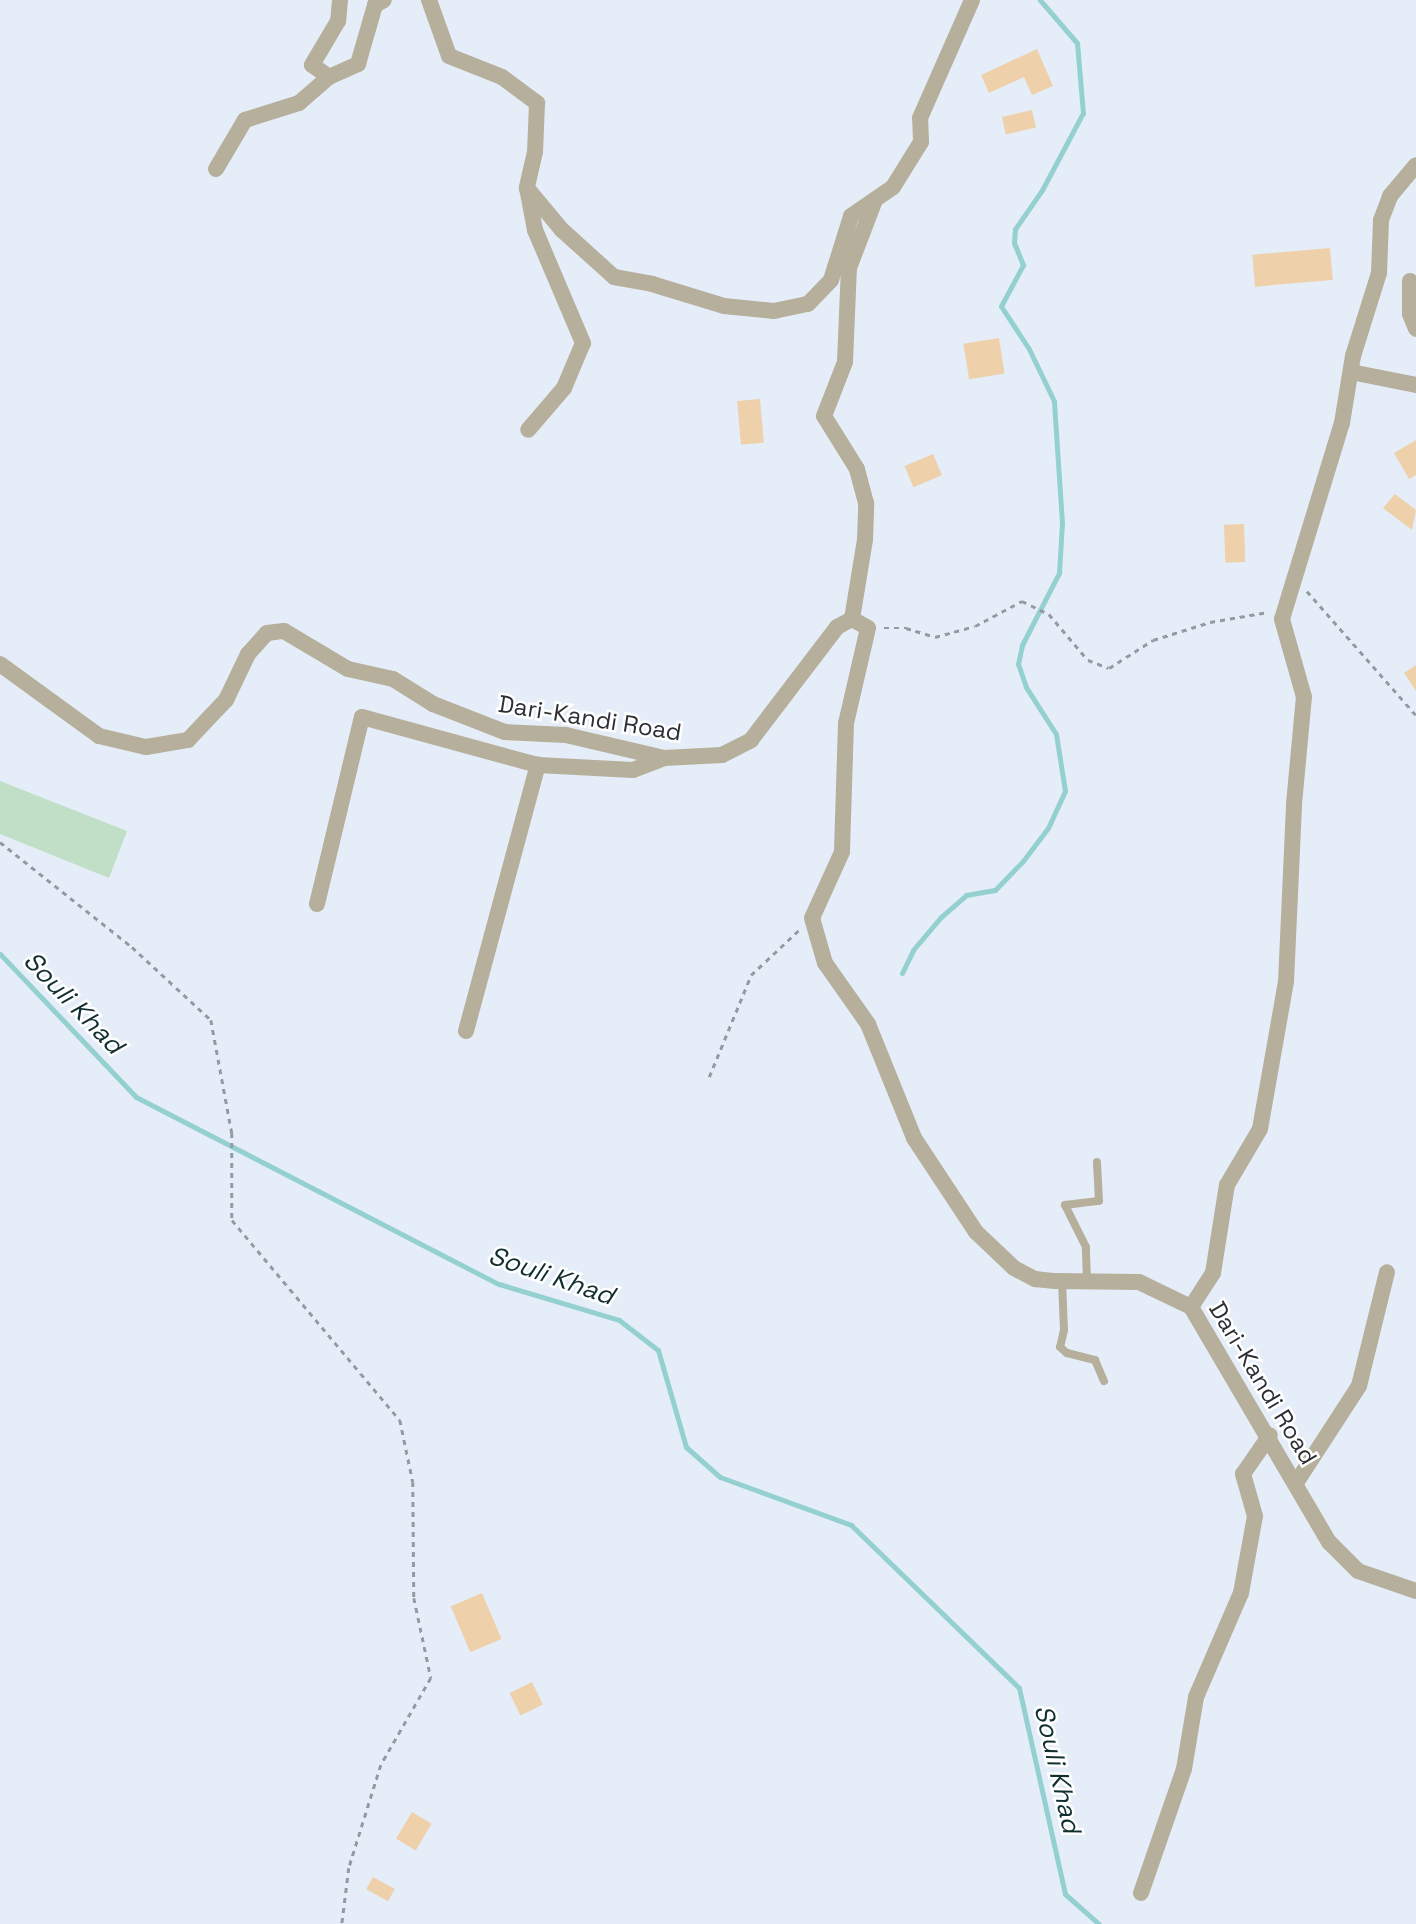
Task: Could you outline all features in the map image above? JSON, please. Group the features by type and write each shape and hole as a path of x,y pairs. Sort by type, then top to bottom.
{"street":[{"path":"329,78 312,65 338,21 340,0"},
{"path":"216,169 245,120 299,103 329,78 358,64 375,5 384,0"},
{"path":"429,0 449,56 502,77 537,103 535,152 527,188 535,230 583,343 564,387 528,430"},
{"path":"527,188 562,230 614,277 652,284 724,306 774,311 808,304 831,280 851,216 893,187 921,142 920,118 972,0"},
{"path":"1191,1307 1213,1273 1227,1185 1260,1129 1286,982 1294,804 1304,697 1282,619 1342,423 1351,372 1379,273 1381,219 1390,196 1416,164"},
{"path":"812,918 842,852 846,723 868,628 852,619 865,540 866,503 857,470 824,416 845,362 849,268 875,200"},
{"path":"1410,281 1410,314 1416,329"},
{"path":"1351,372 1416,385"},
{"name":"Dari-Kandi Road","path":"0,664 99,736 146,747 188,740 226,700 247,654 267,633 284,631 348,669 393,679 433,704 505,732 566,735 664,758 722,755 751,740 837,627 852,619"},
{"path":"317,904 362,717 538,765 633,770 664,758"},
{"path":"466,1031 538,765"},
{"name":"Dari-Kandi Road","path":"812,918 825,963 868,1024 914,1138 976,1232 1014,1268 1035,1279 1139,1282 1191,1307 1270,1435 1329,1542 1358,1571 1416,1591"},
{"path":"1296,1483 1359,1386 1387,1272"},
{"path":"1141,1893 1184,1769 1196,1697 1241,1593 1255,1516 1243,1474 1270,1435"}],"lane":[{"path":"1087,1281 1086,1247 1065,1205 1099,1201 1097,1162"},
{"path":"1062,1281 1064,1330 1060,1347 1066,1353 1095,1360 1104,1381"}],"path":[{"path":"868,628 906,628 935,637 975,626 1022,601 1049,614 1088,660 1110,668 1153,640 1210,622 1259,617 1307,591 1416,715"},
{"path":"0,842 132,947 211,1020 232,1133 233,1220 400,1420 413,1482 414,1598 431,1678 381,1765 349,1868 342,1924"},
{"path":"709,1077 751,975 812,918"}],"green space":[{"path":"0,781 127,831 109,878 0,834"}],"building":[{"path":"1037,49 1053,86 1032,95 1024,77 989,93 981,75"},
{"path":"1032,110 1036,128 1006,135 1002,117"},
{"path":"1330,248 1333,280 1255,287 1252,255"},
{"path":"999,338 1005,374 969,379 963,344"},
{"path":"760,399 764,443 741,445 737,401"},
{"path":"1416,440 1416,475 1409,479 1394,453"},
{"path":"933,454 942,475 913,487 904,466"},
{"path":"1395,494 1416,510 1412,530 1383,508"},
{"path":"1244,524 1245,562 1225,563 1224,525"},
{"path":"1416,665 1416,691 1404,673"},
{"path":"482,1593 502,1639 470,1652 451,1606"},
{"path":"532,1682 543,1704 520,1715 510,1693"},
{"path":"412,1812 432,1824 416,1850 396,1839"},
{"path":"373,1877 395,1889 388,1901 366,1889"}],"waterway":[{"path":"902,973 913,950 941,917 966,895 995,890 1023,861 1048,828 1065,791 1056,734 1026,687 1018,664 1022,645 1059,573 1062,523 1054,401 1029,349 1001,306 1023,265 1014,243 1015,229 1042,190 1083,113 1077,43 1040,0"},
{"name":"Souli Khad","path":"0,954 136,1097 499,1284 619,1320 658,1350 686,1447 720,1477 851,1525 1019,1688 1065,1894 1099,1924"}]}
